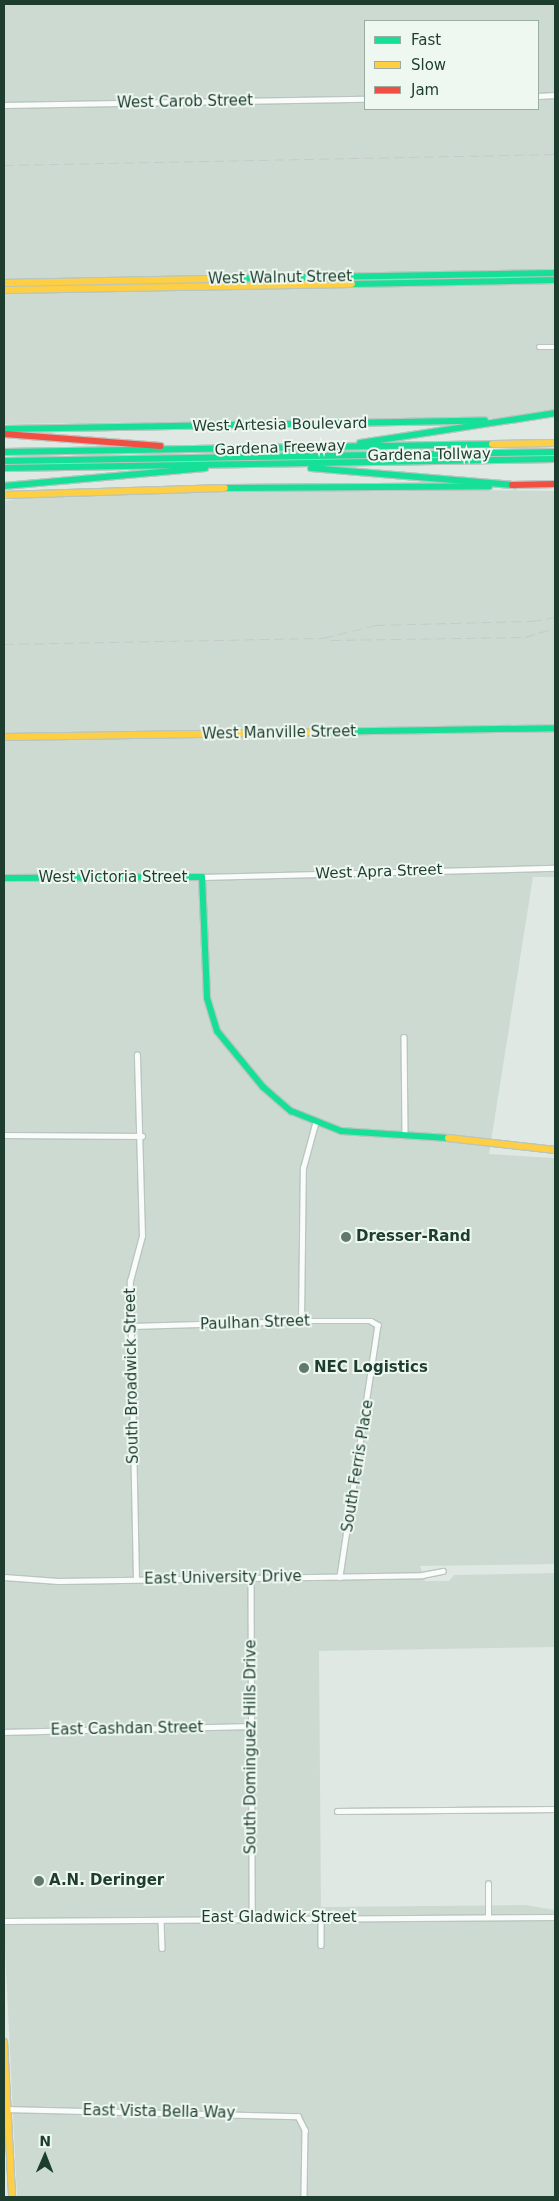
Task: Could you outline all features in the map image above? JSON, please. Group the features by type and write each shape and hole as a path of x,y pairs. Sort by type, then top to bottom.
{"main road":[{"name":"West Walnut Street","path":"461,278 555,272"},
{"name":"West Walnut Street","path":"4,286 461,278 555,280"},
{"name":"West Artesia Boulevard","path":"4,429 511,420 555,413"},
{"path":"346,446 511,420"},
{"path":"4,434 232,450"},
{"name":"Gardena Freeway","path":"4,452 232,450 346,446 555,443"},
{"name":"Gardena Tollway","path":"4,459 555,450"},
{"name":"Gardena Freeway","path":"4,468 555,459"},
{"path":"4,486 234,464"},
{"path":"269,464 516,485"},
{"path":"4,495 73,489 555,484"},
{"name":"West Manville Street","path":"4,737 555,728"},
{"name":"West Victoria Street","path":"4,878 202,877 207,998 217,1031 263,1087 316,1124 341,1131 405,1133 492,1145 555,1150"},
{"path":"4,2042 12,2197"}],"street":[{"path":"539,96 555,95"},
{"name":"West Carob Street","path":"4,105 364,99"},
{"path":"528,273 528,280"},
{"path":"538,347 555,347"},
{"name":"West Apra Street","path":"202,877 555,868"},
{"path":"404,1037 405,1133"},
{"name":"South Broadwick Street","path":"136,1579 130,1282 142,1236 142,1136 137,1055"},
{"path":"301,1321 303,1168 316,1124"},
{"path":"4,1135 142,1136"},
{"name":"Paulhan Street","path":"131,1326 301,1321 371,1321 378,1325"},
{"name":"South Ferris Place","path":"340,1577 378,1325"},
{"name":"East University Drive","path":"4,1577 136,1579 340,1577 443,1571"},
{"name":"South Dominguez Hills Drive","path":"251,1578 252,1917"},
{"name":"East Cashdan Street","path":"4,1732 250,1726"},
{"path":"337,1811 555,1809"},
{"path":"488,1884 488,1917"},
{"name":"East Gladwick Street","path":"4,1921 162,1920 252,1917 555,1917"},
{"path":"321,1918 321,1945"},
{"path":"162,1920 162,1948"},
{"name":"East Vista Bella Way","path":"6,2109 291,2114 302,2120 305,2130 304,2197"}],"shaded area":[{"path":"4,4 555,4 555,410 503,418 4,424"},
{"path":"405,489 555,491 555,877 533,877 489,1154 555,1158 555,1564 420,1566 425,1581 449,1581 454,1575 555,1573 555,1647 319,1651 321,1907 525,1905 555,1910 555,2197 17,2197 4,1929 4,501 37,495"}],"railway":[{"path":"4,165 555,154"},
{"path":"4,644 323,638 376,625 532,621 555,617"},
{"path":"331,640 525,637 555,628"}],"traffic: fast":[{"path":"207,279 555,273"},
{"path":"352,284 555,280"},
{"path":"511,420 555,413"},
{"path":"360,443 511,420"},
{"path":"4,429 485,421"},
{"path":"4,452 492,444"},
{"path":"4,461 555,452"},
{"path":"4,468 555,459"},
{"path":"4,486 205,468"},
{"path":"311,468 515,485"},
{"path":"225,488 489,486"},
{"path":"312,732 555,728"},
{"path":"4,878 202,877 207,998 217,1031 263,1087 291,1111 341,1131 448,1138"}],"traffic: slow":[{"path":"4,283 207,279"},
{"path":"4,290 352,284"},
{"path":"492,444 555,443"},
{"path":"4,495 225,488"},
{"path":"4,737 312,732"},
{"path":"448,1138 555,1150"},
{"path":"4,2042 12,2197"}],"traffic: jam":[{"path":"4,434 161,446"},
{"path":"512,485 555,484"}],"place":[{"name":"Dresser-Rand","path":"346,1237"},
{"name":"NEC Logistics","path":"304,1368"},
{"name":"A.N. Deringer","path":"39,1881"}]}
